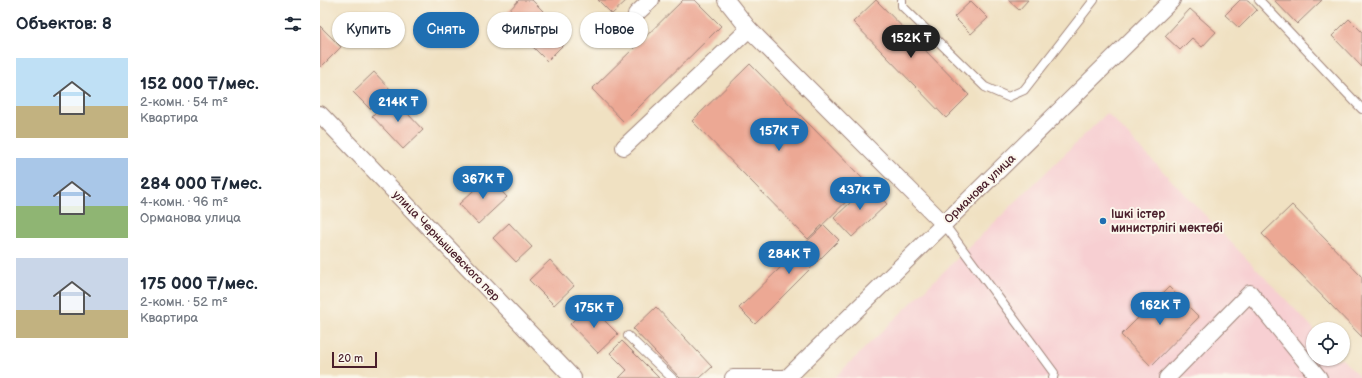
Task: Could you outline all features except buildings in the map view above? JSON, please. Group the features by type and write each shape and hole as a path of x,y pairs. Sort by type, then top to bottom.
{"street":[{"path":"638,12 651,0"},
{"path":"726,0 749,29 944,224"},
{"name":"Орманова улица","path":"787,378 1172,0"},
{"path":"624,147 749,29"},
{"name":"улица Чернышевского пер","path":"320,114 572,378"},
{"path":"1167,378 1250,293 1319,378"},
{"path":"733,378 787,378"}],"lane":[{"path":"902,0 902,6 985,87 1008,97 1024,90 1094,0"},
{"path":"1259,0 1362,109"},
{"path":"944,224 1054,373 1054,378"},
{"path":"628,336 672,378"}],"shaded area":[{"name":"Ішкі істер министрлігі мектебі","path":"1107,113 1307,322 1306,322 1306,366 1349,366 1361,378 834,378"}],"place":[{"name":"Ішкі істер министрлігі мектебі","path":"1103,221"}]}
